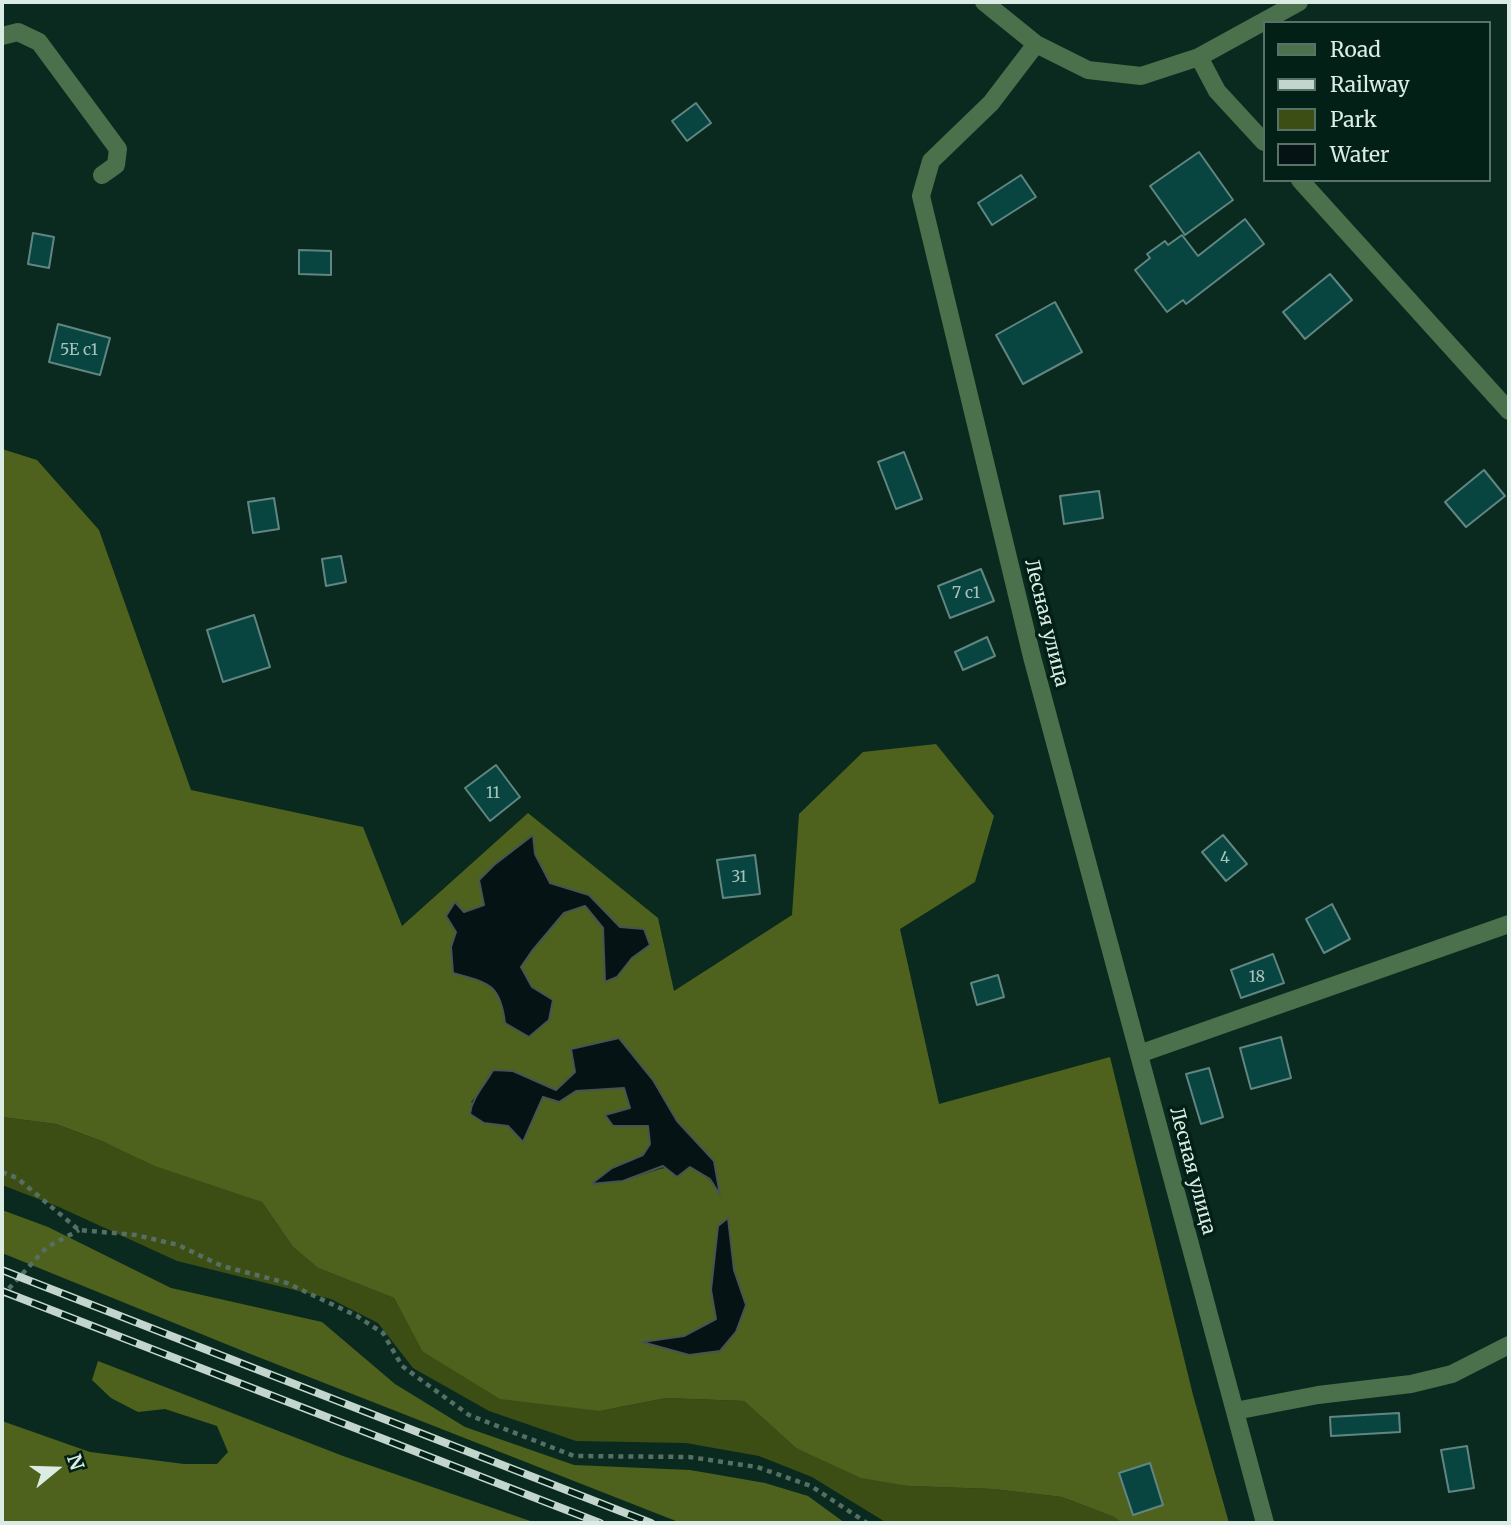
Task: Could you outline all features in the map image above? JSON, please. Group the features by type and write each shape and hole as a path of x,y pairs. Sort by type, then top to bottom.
{"street":[{"path":"984,2 1036,44 1088,70 1141,76 1199,57 1262,22"},
{"path":"1264,21 1299,2"},
{"path":"2,36 18,32 39,42 118,149 117,165 102,175"},
{"name":"Лесная улица","path":"1036,44 991,103 931,161 921,196 1032,657 1265,1523"},
{"path":"1199,57 1217,91 1262,140"},
{"path":"1302,182 1509,411"},
{"path":"1139,1054 1509,924"},
{"path":"1235,1411 1318,1395 1411,1384 1452,1374 1509,1345"}],"path":[{"path":"2,1172 18,1178 79,1230"},
{"path":"2,1296 47,1247 79,1230 136,1235 178,1245 222,1266 287,1283 357,1316 383,1334 402,1366 469,1415 574,1456 690,1457 757,1467 811,1486 867,1523"}],"green space":[{"path":"2,449 37,460 99,530 191,790 363,827 402,926 528,813 658,918 674,991 792,915 799,814 863,752 936,744 994,816 975,882 900,929 939,1104 1110,1057 1193,1395 1229,1523 1122,1523 1114,1517 1062,1497 993,1489 909,1486 861,1478 796,1448 744,1401 666,1398 600,1411 500,1399 422,1351 394,1298 318,1268 293,1247 262,1202 155,1166 104,1142 56,1124 2,1117","holes":["532,835 535,854 550,883 589,895 620,927 632,958 617,977 605,982 603,928 585,906 564,913 521,967 532,987 505,1023 502,1002 489,983 451,947 456,932 456,902 464,912 484,905 494,865","619,1038 653,1080 677,1121 714,1161 719,1193 699,1171 677,1166 622,1181 592,1184 642,1154 650,1143 648,1126 613,1126 606,1115 630,1108 624,1088 576,1091 559,1102 543,1097 523,1142 508,1126 471,1102 493,1070 513,1071 556,1090","728,1218 734,1270 746,1305 736,1332 720,1351 689,1355 644,1342 684,1336 716,1319 711,1290"]},
{"path":"2,1117 56,1124 262,1202 293,1247 318,1268 394,1298 422,1351 600,1411 666,1398 744,1401 796,1448 909,1486 993,1489 1062,1497 1114,1517 1122,1523 887,1523 812,1477 759,1456 686,1443 576,1441 489,1411 413,1368 378,1323 331,1299 177,1261 59,1207 2,1185"},
{"path":"2,1210 48,1227 171,1288 322,1322 395,1384 465,1427 574,1465 690,1470 765,1483 808,1496 845,1523 681,1523 2,1253"},
{"path":"98,1361 343,1456 536,1523 2,1523 2,1421 90,1452 184,1464 217,1464 228,1452 217,1426 165,1409 138,1412 111,1398 92,1380"}],"water":[{"path":"533,835 535,854 550,883 589,895 620,927 644,929 650,945 632,958 617,977 605,982 603,928 585,906 564,913 521,967 532,987 553,1000 549,1020 529,1037 505,1023 496,992 475,979 453,973 451,947 456,932 446,916 455,902 464,912 484,905 479,880"},
{"path":"619,1038 653,1080 677,1121 714,1161 720,1195 710,1179 690,1167 677,1177 663,1166 623,1181 591,1184 612,1168 643,1155 650,1144 648,1126 613,1126 605,1115 630,1108 624,1088 576,1091 559,1102 543,1097 523,1142 508,1126 484,1123 470,1114 476,1097 493,1070 513,1071 556,1090 575,1072 571,1049"},
{"path":"728,1218 734,1270 746,1305 736,1332 720,1351 689,1355 642,1342 684,1336 716,1319 711,1290 718,1226"}],"building":[{"path":"696,103 711,123 687,141 672,121"},
{"path":"1199,152 1233,200 1185,235 1150,186"},
{"path":"1021,175 1036,197 992,225 978,203"},
{"path":"1245,219 1264,244 1186,304 1183,300 1167,312 1135,270 1150,258 1147,254 1165,241 1168,245 1182,235 1198,256"},
{"path":"33,233 54,237 49,268 28,264"},
{"path":"299,250 331,251 331,275 299,274"},
{"path":"1330,274 1352,300 1305,339 1283,312"},
{"path":"1055,302 1082,352 1023,384 996,335"},
{"path":"58,324 110,338 100,375 49,362"},
{"path":"904,452 922,499 896,509 878,462"},
{"path":"1484,470 1505,496 1466,527 1445,502"},
{"path":"1099,491 1103,518 1064,524 1060,496"},
{"path":"274,498 279,529 253,533 248,502"},
{"path":"341,556 346,582 326,586 322,559"},
{"path":"981,569 994,601 950,618 938,586"},
{"path":"254,615 270,667 223,682 207,630"},
{"path":"987,637 995,656 963,670 955,652"},
{"path":"496,765 520,797 490,821 465,788"},
{"path":"1223,835 1247,864 1226,881 1202,852"},
{"path":"755,855 760,894 723,898 717,860"},
{"path":"1332,904 1350,939 1324,953 1306,919"},
{"path":"1273,954 1284,983 1241,998 1231,970"},
{"path":"998,975 1004,997 977,1005 971,983"},
{"path":"1281,1037 1291,1078 1251,1089 1240,1048"},
{"path":"1209,1068 1223,1117 1201,1124 1186,1074"},
{"path":"1399,1413 1400,1432 1331,1436 1330,1417"},
{"path":"1467,1446 1474,1488 1449,1492 1441,1450"},
{"path":"1150,1463 1163,1505 1133,1515 1119,1473"}],"railway":[{"path":"2,1270 651,1523"},
{"path":"2,1291 600,1523"}]}
